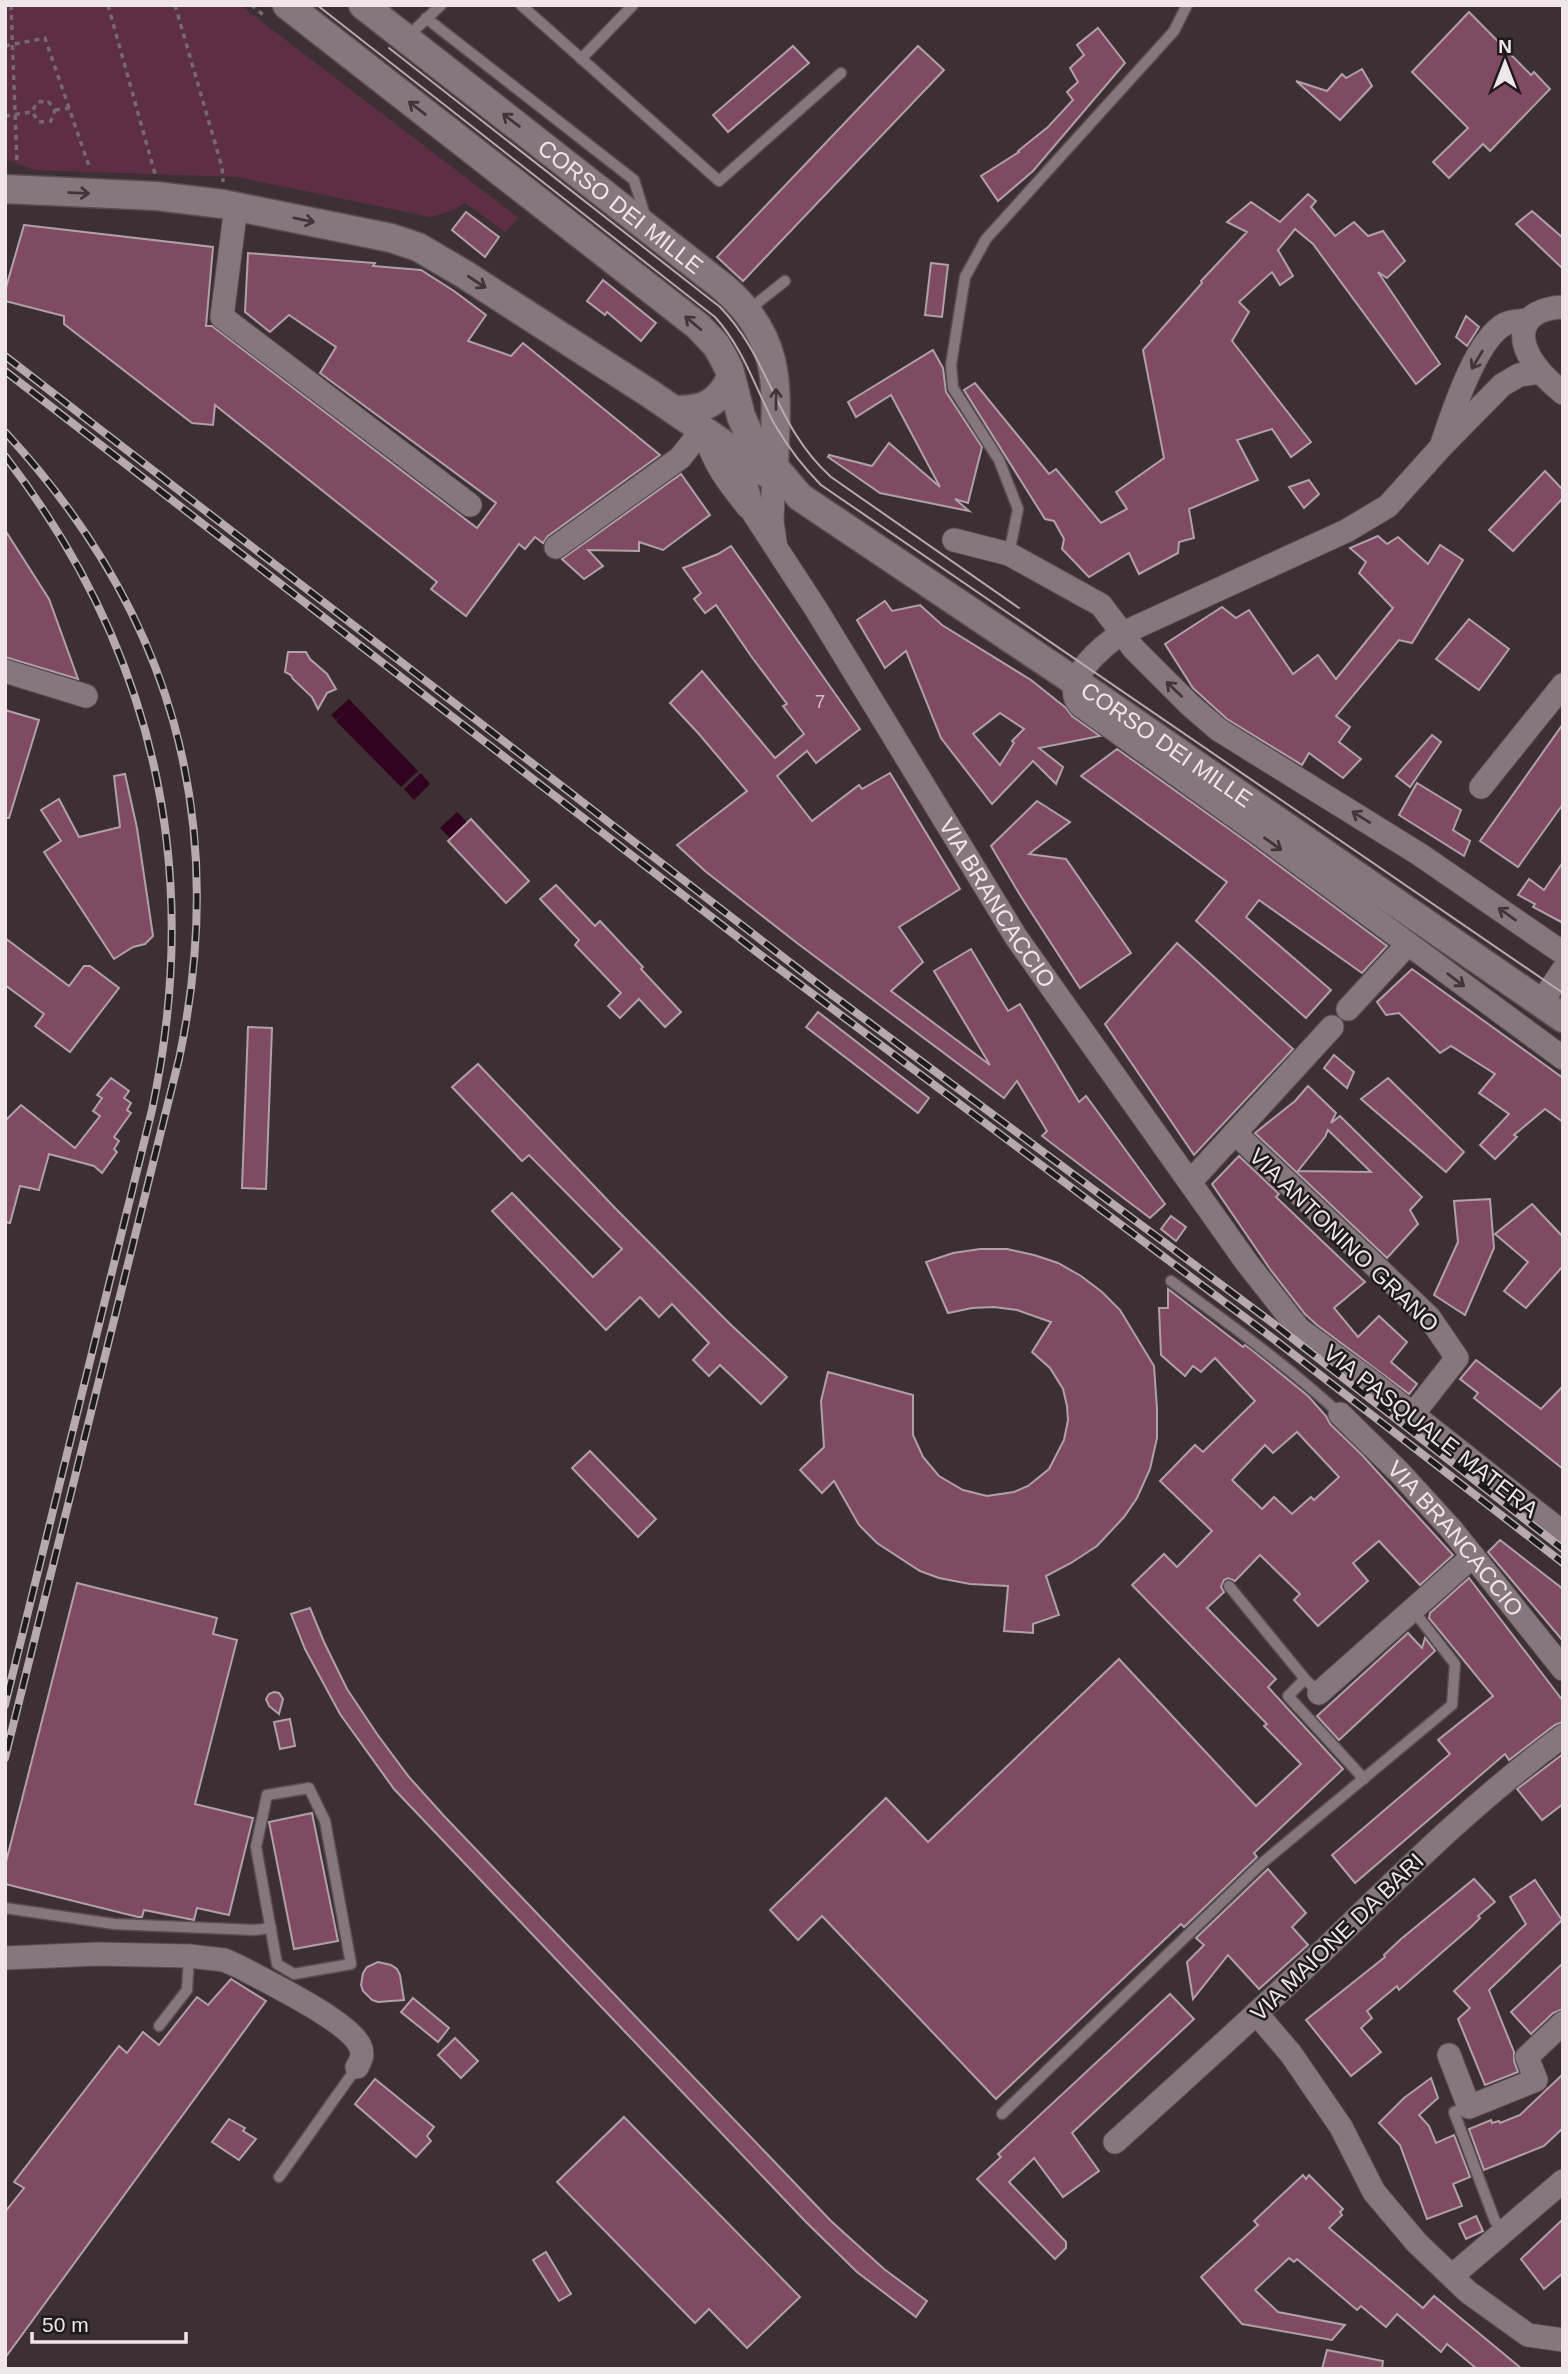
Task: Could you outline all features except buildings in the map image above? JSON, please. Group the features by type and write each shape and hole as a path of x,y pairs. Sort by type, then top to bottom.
{"street":[{"path":"287,5 698,326 716,345 732,378 745,427 774,473 772,522 777,548"},
{"name":"CORSO DEI MILLE","path":"363,5 723,287 747,311 762,334 774,367 774,473 800,496 1552,1010"},
{"path":"7,196 98,194 230,197 418,247 456,268 737,453 774,473"},
{"path":"230,197 222,317 470,505"},
{"path":"1441,447 1469,373 1495,333 1506,324 1527,320 1537,312 1563,307"},
{"path":"1527,320 1523,333 1524,342 1540,372 1563,393"},
{"path":"1540,372 1519,375 1502,385 1388,506 1346,531 1121,634 1103,646 1075,682 1072,691 1080,705 1563,1058"},
{"path":"675,410 691,410 713,402 723,393 732,378"},
{"path":"703,429 721,474 754,514"},
{"path":"556,547 680,458 703,429"},
{"name":"VIA BRANCACCIO","path":"737,453 754,514 1016,937 1247,1263 1299,1329"},
{"path":"954,540 1009,554 1101,605 1121,634 1219,730 1419,853 1563,953"},
{"path":"5,671 86,696"},
{"path":"1480,787 1563,685"},
{"path":"1348,1009 1408,944"},
{"path":"1552,1010 1563,970"},
{"path":"1190,1182 1332,1027"},
{"name":"VIA ANTONINO GRANO","path":"1235,1133 1429,1317 1457,1358 1413,1414"},
{"name":"VIA PASQUALE MATERA","path":"1299,1329 1413,1414 1563,1533"},
{"name":"VIA BRANCACCIO","path":"1340,1414 1401,1473 1473,1556 1563,1669"},
{"path":"1312,1686 1413,1611 1473,1556"},
{"name":"VIA MAIONE DA BARI","path":"1115,2142 1257,2014 1457,1822 1520,1767 1563,1736"},
{"path":"5,1958 98,1954 189,1956 224,1960 338,2023 361,2047 362,2054 357,2067"},
{"path":"1257,2014 1291,2054 1341,2127 1374,2192 1416,2242 1468,2292 1528,2335 1563,2340"},
{"path":"1449,2056 1469,2107 1536,2080 1527,2057 1563,2023"},
{"path":"1452,2276 1563,2181"}],"lane":[{"path":"406,38 441,5"},
{"path":"521,5 719,181 841,73"},
{"path":"581,59 633,5"},
{"path":"1009,554 1018,509 999,460 953,388 951,365 965,276 986,239 1174,31 1187,5"},
{"path":"426,18 634,180 649,229"},
{"path":"747,311 785,281"},
{"path":"1171,1281 1308,1384 1340,1414"},
{"path":"1229,1586 1312,1686 1288,1696 1364,1779"},
{"path":"1002,2114 1261,1864 1452,1705 1455,1664 1413,1611"},
{"path":"309,1788 325,1821 351,1964 294,1974 277,1964 271,1928 256,1847 267,1795 309,1788"},
{"path":"5,1908 114,1923 254,1930 271,1928"},
{"path":"159,2026 187,1990 189,1956"},
{"path":"279,2177 357,2067"},
{"path":"1469,2107 1454,2112 1494,2221 1504,2232"}],"path":[{"path":"7,196 17,170 11,5"},
{"path":"108,5 155,175"},
{"path":"175,5 230,197"},
{"path":"5,46 45,38 71,108 98,194"},
{"path":"32,112 37,102 48,101 55,110"},
{"path":"55,110 71,108"},
{"path":"32,112 39,122 51,121 55,110"},
{"path":"5,116 32,112"}],"shaded area":[{"path":"5,5 240,5 519,218 505,232 465,203 452,211 430,217 237,177 34,170 5,159"},
{"path":"349,699 418,771 401,787 336,721 347,710 336,720 331,715"},
{"path":"421,773 430,784 414,800 404,789"},
{"path":"457,812 467,822 450,838 440,828"}],"tram line":[{"path":"317,5 715,317 734,342 780,433 821,485 1563,993"},
{"path":"389,48 720,307 751,348 797,437 831,477 1019,608"}],"railway":[{"path":"5,356 831,994 1274,1324 1563,1549"},
{"path":"5,371 762,956 1275,1340 1563,1563"},
{"path":"5,432 63,501 110,572 147,646 174,723 190,803 197,885 193,971 179,1059 5,1758"},
{"path":"5,456 56,530 98,607 131,685 154,766 167,849 172,934 166,1021 152,1110 5,1705"}]}
